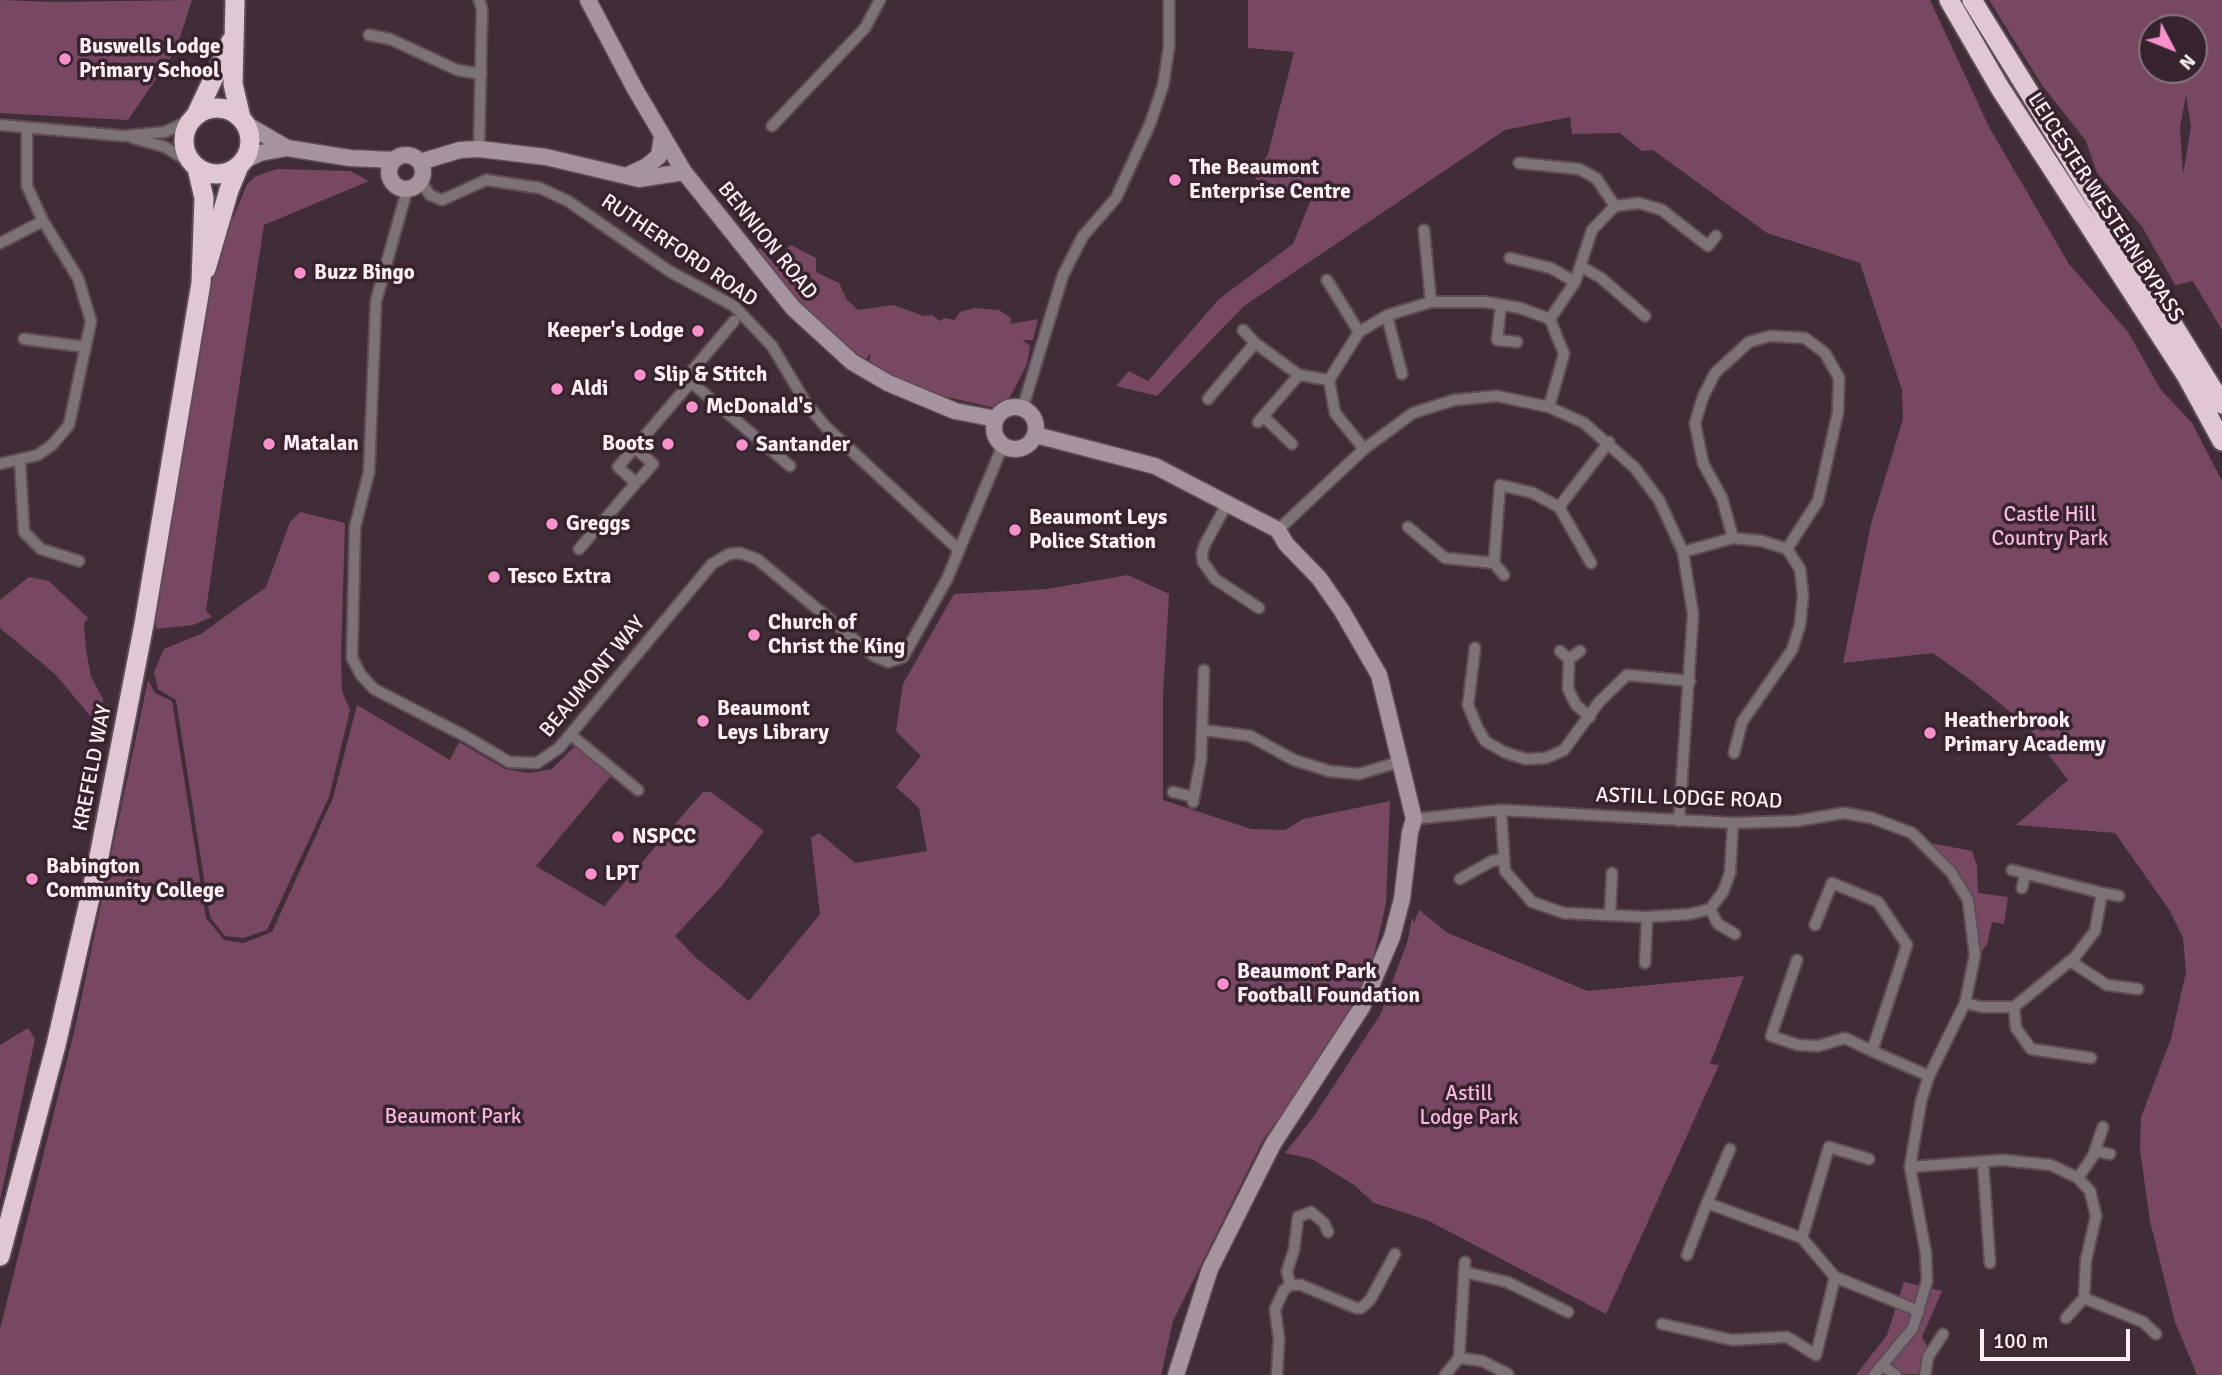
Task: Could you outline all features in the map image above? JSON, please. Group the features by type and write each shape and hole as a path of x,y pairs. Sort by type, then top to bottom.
{"highway":[{"path":"233,37 184,138 194,165 211,174 222,174 241,163 249,146 235,101 235,0"},
{"name":"LEICESTER WESTERN BYPASS","path":"1949,0 2000,88 2186,376 2222,441"},
{"name":"LEICESTER WESTERN BYPASS","path":"1972,0 2222,404"},
{"path":"194,117 214,108 223,109 242,120"},
{"name":"KREFELD WAY","path":"201,283 241,163"},
{"name":"KREFELD WAY","path":"0,1256 56,1045 97,867 143,630 201,283 204,198 194,165"}],"street":[{"path":"479,0 482,9 480,149"},
{"name":"BENNION ROAD","path":"587,0 684,172 793,309 852,362 888,383 955,411 996,419"},
{"path":"772,126 865,28 880,0"},
{"path":"1023,407 1063,275 1083,236 1116,198 1150,124 1163,86 1170,40 1169,0"},
{"path":"369,35 390,39 457,70 481,74"},
{"path":"0,125 124,136 165,132 194,117"},
{"path":"242,120 287,148"},
{"path":"0,464 20,462 38,455 52,445 69,425 91,321 88,300 78,278 31,197 25,174 27,128"},
{"path":"625,177 647,166 659,156 662,135"},
{"path":"124,136 165,147 194,165"},
{"path":"241,163 251,155 287,148 391,166"},
{"path":"420,162 460,150 480,149 546,157 639,179 684,172"},
{"path":"403,155 412,156 420,162 423,174 414,186 393,184 391,166 403,155"},
{"path":"1519,163 1579,169 1596,178 1615,206"},
{"name":"RUTHERFORD ROAD","path":"414,186 442,200 486,180 540,188 568,201 669,271 734,306 772,346 806,403 825,427 959,550"},
{"name":"BEAUMONT WAY","path":"414,186 376,301 369,472 355,527 352,657 361,675 374,689 509,762 537,763 552,756 712,564 729,554 740,553 757,559 874,656 888,662 903,657 959,550 1003,445"},
{"path":"1549,319 1575,282 1592,230 1615,206 1639,203 1662,210 1708,246 1716,236"},
{"path":"0,243 43,221"},
{"path":"1424,230 1431,302"},
{"path":"1510,258 1551,268 1575,282"},
{"path":"1580,266 1601,278 1645,316"},
{"path":"1327,280 1359,332"},
{"path":"1364,449 1335,413 1329,380 1359,332 1387,316 1431,302 1501,305 1549,319"},
{"path":"1501,305 1497,340 1517,342"},
{"path":"1387,316 1402,374"},
{"path":"1549,319 1564,354 1549,407"},
{"path":"734,321 687,378 790,466"},
{"path":"1243,330 1255,344 1299,375 1329,380"},
{"path":"1733,538 1722,498 1703,464 1695,424 1703,397 1715,373 1749,342 1770,336 1805,338 1825,353 1839,378 1838,412 1818,501 1787,549"},
{"path":"24,339 86,347"},
{"path":"1208,399 1255,344"},
{"path":"1292,444 1260,419 1299,375"},
{"path":"579,549 636,483 618,467 691,382"},
{"path":"1278,530 1364,449 1413,413 1454,400 1497,396 1549,407 1584,423 1609,442 1635,468 1659,499 1683,552 1693,614 1679,821"},
{"path":"1023,407 1036,422 1036,435 1022,448 1003,445 995,433 996,419 1004,409 1023,407"},
{"path":"1036,435 1155,466 1278,530 1286,544 1319,578 1342,611 1379,675 1414,819 1402,899 1392,937 1362,1007 1273,1144 1210,1269 1176,1375"},
{"path":"1559,508 1609,442"},
{"path":"635,448 653,464 640,479"},
{"path":"20,462 24,532 41,549 79,561"},
{"path":"1504,575 1494,563 1500,485 1533,493 1559,508 1591,563"},
{"path":"1228,502 1202,553 1203,562 1215,579 1259,608"},
{"path":"1408,527 1445,558 1494,563"},
{"path":"1683,552 1733,538 1762,541 1787,549 1800,569 1804,596 1800,625 1792,650 1742,722 1734,753"},
{"path":"1475,649 1468,705 1485,741 1504,752 1525,759 1546,758 1564,750 1599,702 1627,675 1690,681"},
{"path":"1560,651 1570,659"},
{"path":"1580,651 1570,659 1568,689 1576,705 1590,717"},
{"path":"1173,792 1193,800 1203,730 1204,670"},
{"path":"1203,730 1250,736 1308,765 1342,773 1359,774 1402,761"},
{"path":"571,735 638,790"},
{"path":"1502,810 1505,871 1532,902 1564,913 1647,917 1690,914 1710,909 1723,892 1730,873 1733,823"},
{"name":"ASTILL LODGE ROAD","path":"1414,819 1502,810 1733,823 1796,821 1844,813 1872,818 1912,833 1951,872 1968,900 1975,955 1965,1003 1929,1076 1921,1101 1910,1167 1926,1254 1927,1281 1913,1328 1874,1375"},
{"path":"1460,879 1492,861 1503,859"},
{"path":"2012,870 2119,896"},
{"path":"1610,914 1612,873"},
{"path":"2022,888 2025,874"},
{"path":"1815,925 1832,883 1878,902 1907,945 1872,1051"},
{"path":"1965,1003 1982,1007 2014,1007 2070,961 2095,931 2102,892"},
{"path":"1710,909 1718,924 1735,934"},
{"path":"1644,963 1647,917"},
{"path":"1797,960 1771,1036 1808,1046 1845,1038 1929,1076"},
{"path":"2070,961 2107,985 2138,989"},
{"path":"2014,1007 2016,1028 2032,1049 2091,1058"},
{"path":"2078,1178 2095,1151 2103,1128"},
{"path":"1802,1238 1829,1147 1868,1159"},
{"path":"1687,1255 1730,1149"},
{"path":"2095,1151 2110,1154"},
{"path":"1910,1167 2003,1160 2051,1165 2078,1178 2090,1191 2096,1216 2086,1260 2084,1298 2066,1318"},
{"path":"1983,1162 1990,1263"},
{"path":"1707,1203 1802,1238 1835,1277 1919,1311"},
{"path":"1290,1285 1287,1271 1294,1250 1298,1217 1311,1212 1324,1223 1328,1232"},
{"path":"1277,1375 1279,1339 1275,1309 1279,1296 1290,1285 1301,1285 1356,1308 1362,1308 1370,1300 1395,1254"},
{"path":"1445,1375 1459,1358 1464,1267 1507,1282 1568,1312"},
{"path":"1662,1324 1732,1340 1787,1337 1816,1355 1835,1277"},
{"path":"2084,1298 2143,1322 2156,1334"},
{"path":"1925,1375 1932,1341 1943,1334"},
{"path":"1459,1358 1482,1361 1508,1374"},
{"path":"1883,1366 1896,1375"}],"green space":[{"name":"Buswells Lodge Primary School","path":"0,0 192,0 176,50 128,120 0,113"},
{"name":"Castle Hill Country Park","path":"1248,0 1930,0 1989,127 2069,264 2128,332 2161,390 2192,423 2222,481 2222,1375 2197,1375 2175,1322 2150,1221 2140,1150 2141,1117 2171,1039 2186,972 2183,938 2170,911 2115,833 2016,825 2068,780 2025,724 1972,681 1933,653 1843,663 1871,524 1903,419 1902,390 1860,263 1767,233 1653,150 1642,151 1620,133 1572,134 1570,117 1505,130 1244,306 1157,396 1116,386 1129,371 1148,381 1219,299 1293,244 1312,197 1255,179 1268,154 1294,52 1248,48"},
{"path":"1989,0 2222,0 2222,330 2193,281 2175,285 2143,228 2097,173 2086,141 2042,85","holes":["2186,95 2191,127 2183,174 2180,128"]},
{"path":"277,169 350,171 369,181 264,225 206,611 212,617 193,625 157,629 155,624 149,622 200,326 213,270 227,218 233,219 247,184 256,176"},
{"path":"791,245 816,258 816,272 839,283 847,300 858,310 893,305 924,316 932,315 940,321 945,318 954,320 960,312 974,308 999,310 1011,318 1010,324 1038,319 1033,340 1022,340 1030,346 1027,364 1010,397 995,408 943,396 888,374 869,361 871,353 866,359 852,351 802,306 756,251 760,248 794,285 781,268 789,264 784,251"},
{"path":"300,512 345,523 341,656 342,691 350,710 329,797 267,930 243,938 225,936 210,917 176,700 158,689 154,672 164,649 201,634 266,587 290,522"},
{"name":"Beaumont Park","path":"1128,575 1169,594 1163,695 1163,800 1251,829 1285,830 1303,819 1390,801 1386,904 1370,972 1332,1044 1263,1140 1173,1321 1161,1375 0,1375 0,1329 75,1028 148,680 155,693 172,701 206,918 224,940 243,943 272,932 333,798 357,705 450,760 459,742 505,769 529,773 552,769 575,746 611,776 536,866 604,906 703,792 711,792 764,831 720,888 675,936 695,957 749,1001 820,914 811,838 819,833 855,863 927,851 919,808 896,787 921,756 896,731 903,684 954,594 1047,589"},
{"path":"29,577 49,581 88,618 84,624 86,650 91,676 103,699 102,730 55,674 0,628 0,600"},
{"path":"1920,841 1972,851 1977,866 1978,893 2008,897 2004,924 1992,922 1987,944 1975,962 1968,900"},
{"name":"Astill Lodge Park","path":"1419,910 1448,933 1588,991 1744,976 1710,1064 1719,1065 1606,1314 1427,1220 1374,1203 1354,1185 1312,1159 1285,1153 1314,1116 1380,1015 1408,940 1412,917 1414,923"},
{"path":"28,1028 35,1039 0,1200 0,1045"},
{"path":"1904,1282 1942,1291 1922,1337 1928,1348 1920,1374 1856,1375 1887,1335"}],"place":[{"name":"Buswells Lodge Primary School","path":"65,59"},
{"name":"The Beaumont Enterprise Centre","path":"1175,180"},
{"name":"Buzz Bingo","path":"300,273"},
{"name":"Keeper's Lodge","path":"698,331"},
{"name":"Slip & Stitch","path":"640,375"},
{"name":"Aldi","path":"557,389"},
{"name":"McDonald's","path":"692,407"},
{"name":"Matalan","path":"269,444"},
{"name":"Boots","path":"668,444"},
{"name":"Santander","path":"742,445"},
{"name":"Greggs","path":"552,524"},
{"name":"Beaumont Leys Police Station","path":"1015,530"},
{"name":"Tesco Extra","path":"494,577"},
{"name":"Church of Christ the King","path":"754,635"},
{"name":"Beaumont Leys Library","path":"703,721"},
{"name":"Heatherbrook Primary Academy","path":"1930,733"},
{"name":"NSPCC","path":"618,837"},
{"name":"LPT","path":"591,874"},
{"name":"Babington Community College","path":"32,879"},
{"name":"Beaumont Park Football Foundation","path":"1223,984"}]}
